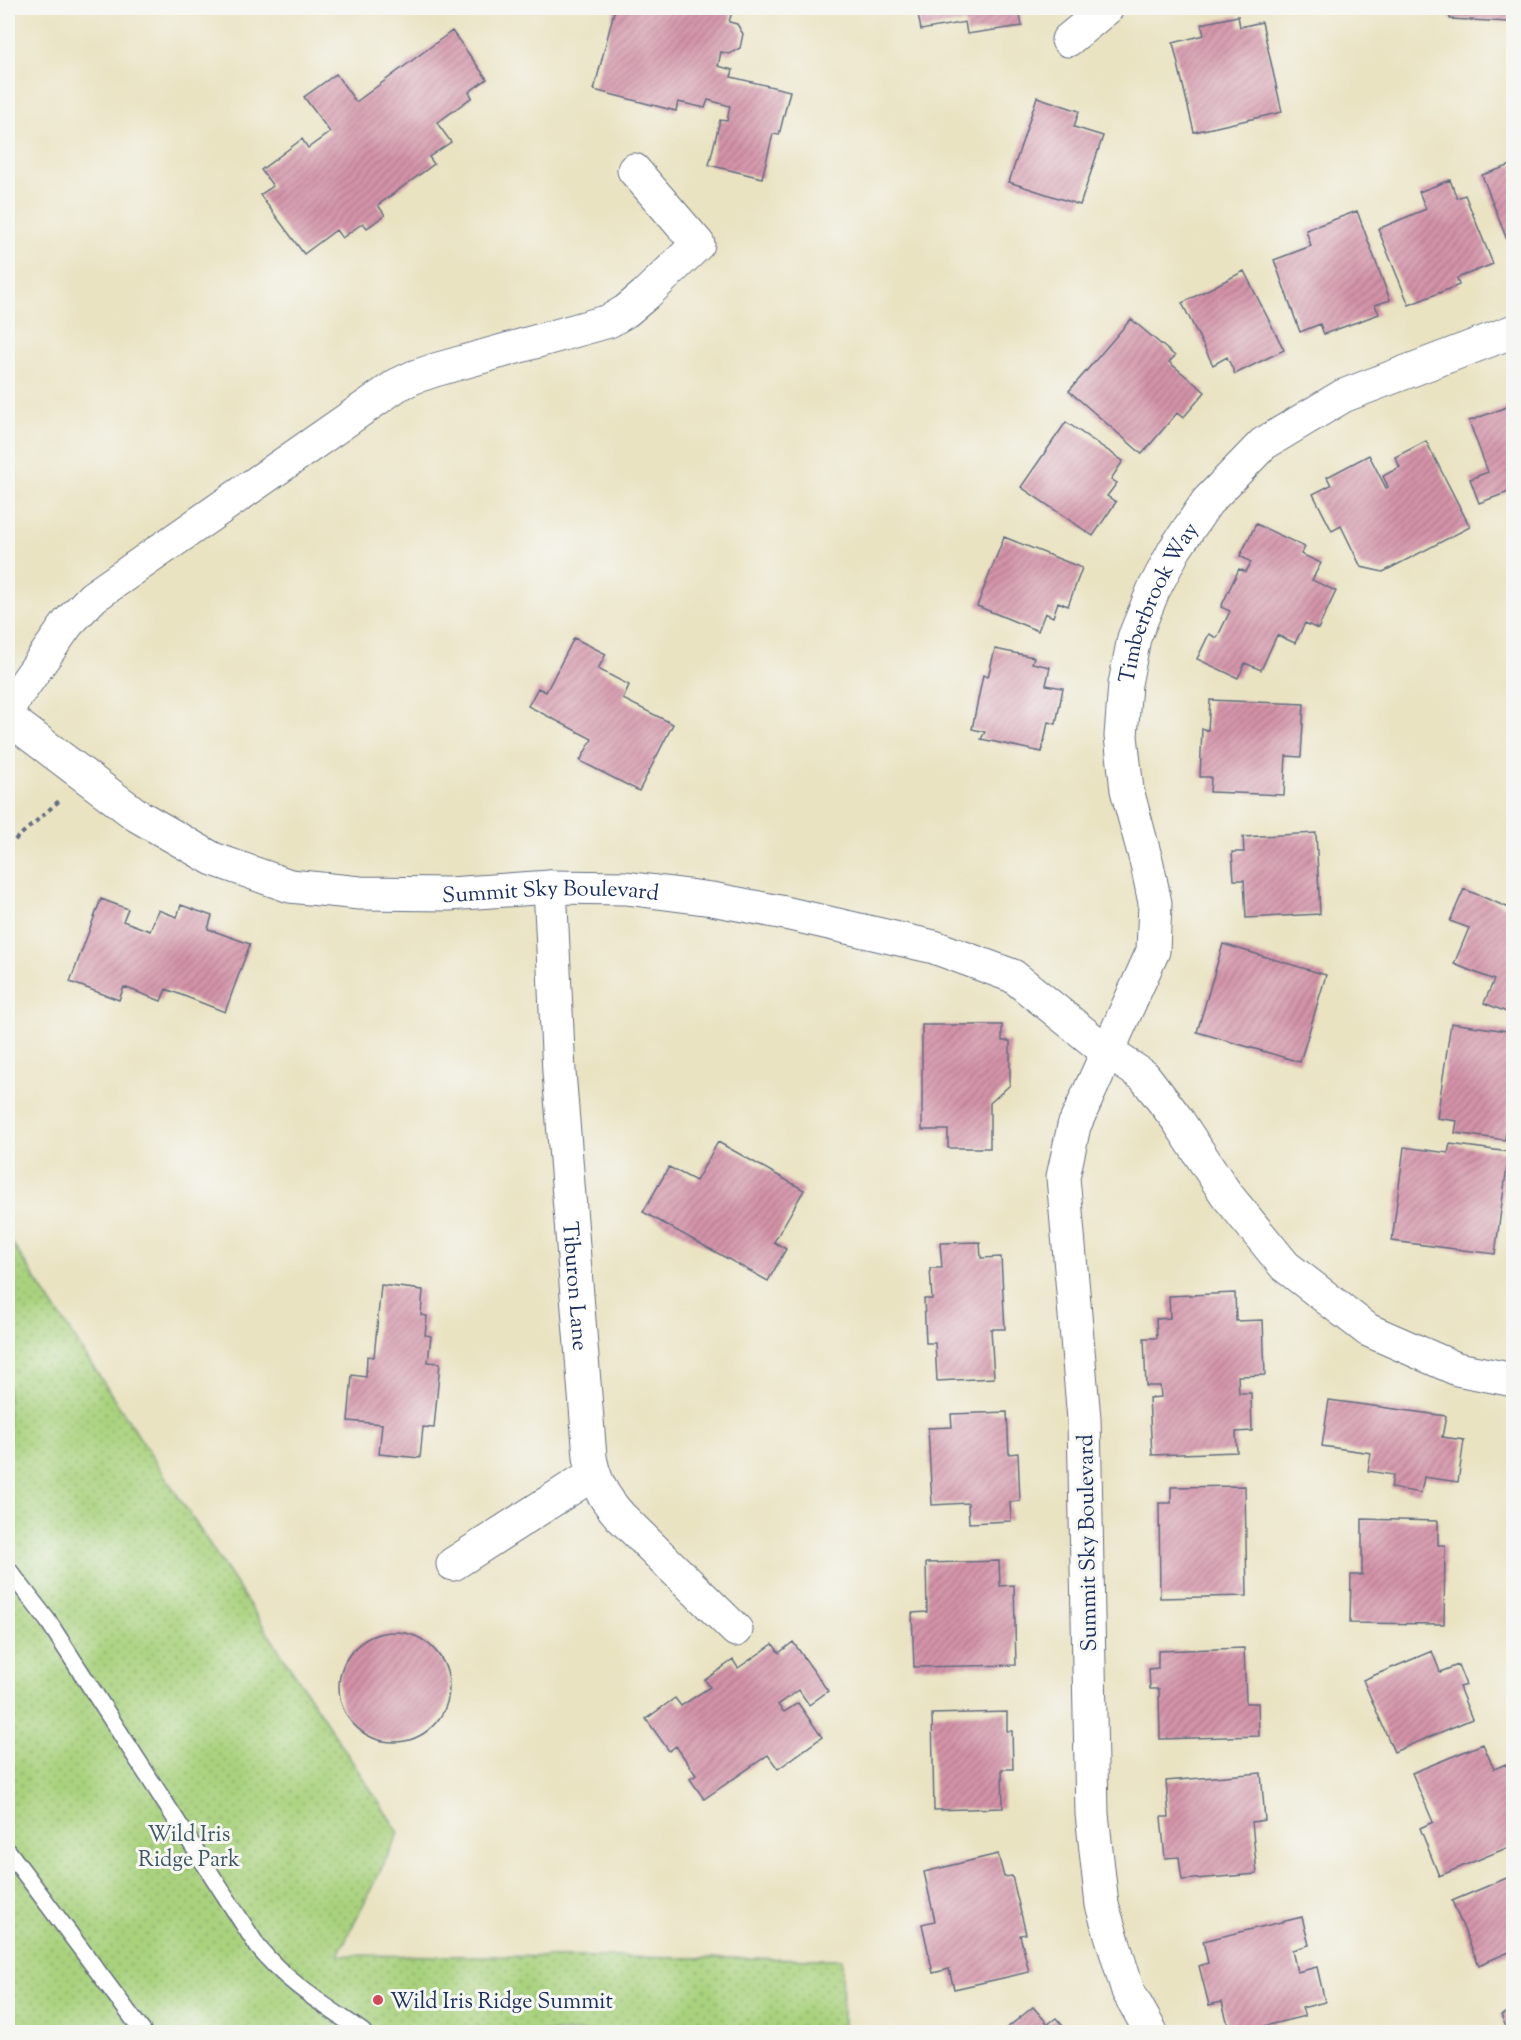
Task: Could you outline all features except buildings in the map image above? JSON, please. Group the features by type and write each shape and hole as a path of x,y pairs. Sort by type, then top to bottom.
{"street":[{"path":"1068,40 1107,8"},
{"path":"8,708 68,623 93,597 397,385 435,370 596,326 626,311 645,295 698,244 634,170"},
{"name":"Timberbrook Way","path":"1106,1051 1153,951 1155,903 1148,864 1127,790 1121,736 1125,684 1134,638 1153,591 1175,549 1207,502 1263,444 1343,396 1514,331"},
{"name":"Summit Sky Boulevard","path":"8,718 138,816 213,859 290,886 360,893 449,894 550,887 626,888 712,899 785,913 934,947 1013,976 1106,1051 1144,1076 1177,1119 1226,1194 1285,1266 1368,1330 1457,1369 1514,1380"},
{"name":"Tiburon Lane","path":"550,887 560,1095 593,1474 608,1503 736,1630"},
{"name":"Summit Sky Boulevard","path":"1106,1051 1074,1126 1063,1177 1084,1419 1092,1814 1102,1905 1128,1991 1151,2032"},
{"path":"453,1564 593,1474"}],"lane":[{"path":"8,1569 48,1621 258,1947 270,1962 303,1991 363,2032"},
{"path":"8,1851 143,2032"}],"path":[{"path":"8,846 61,800 82,773"}],"green space":[{"name":"Wild Iris Ridge Park","path":"8,1237 399,1833 338,1955 842,1959 843,2032 8,2032"}],"place":[{"name":"Wild Iris Ridge Summit","path":"378,2000"}]}
